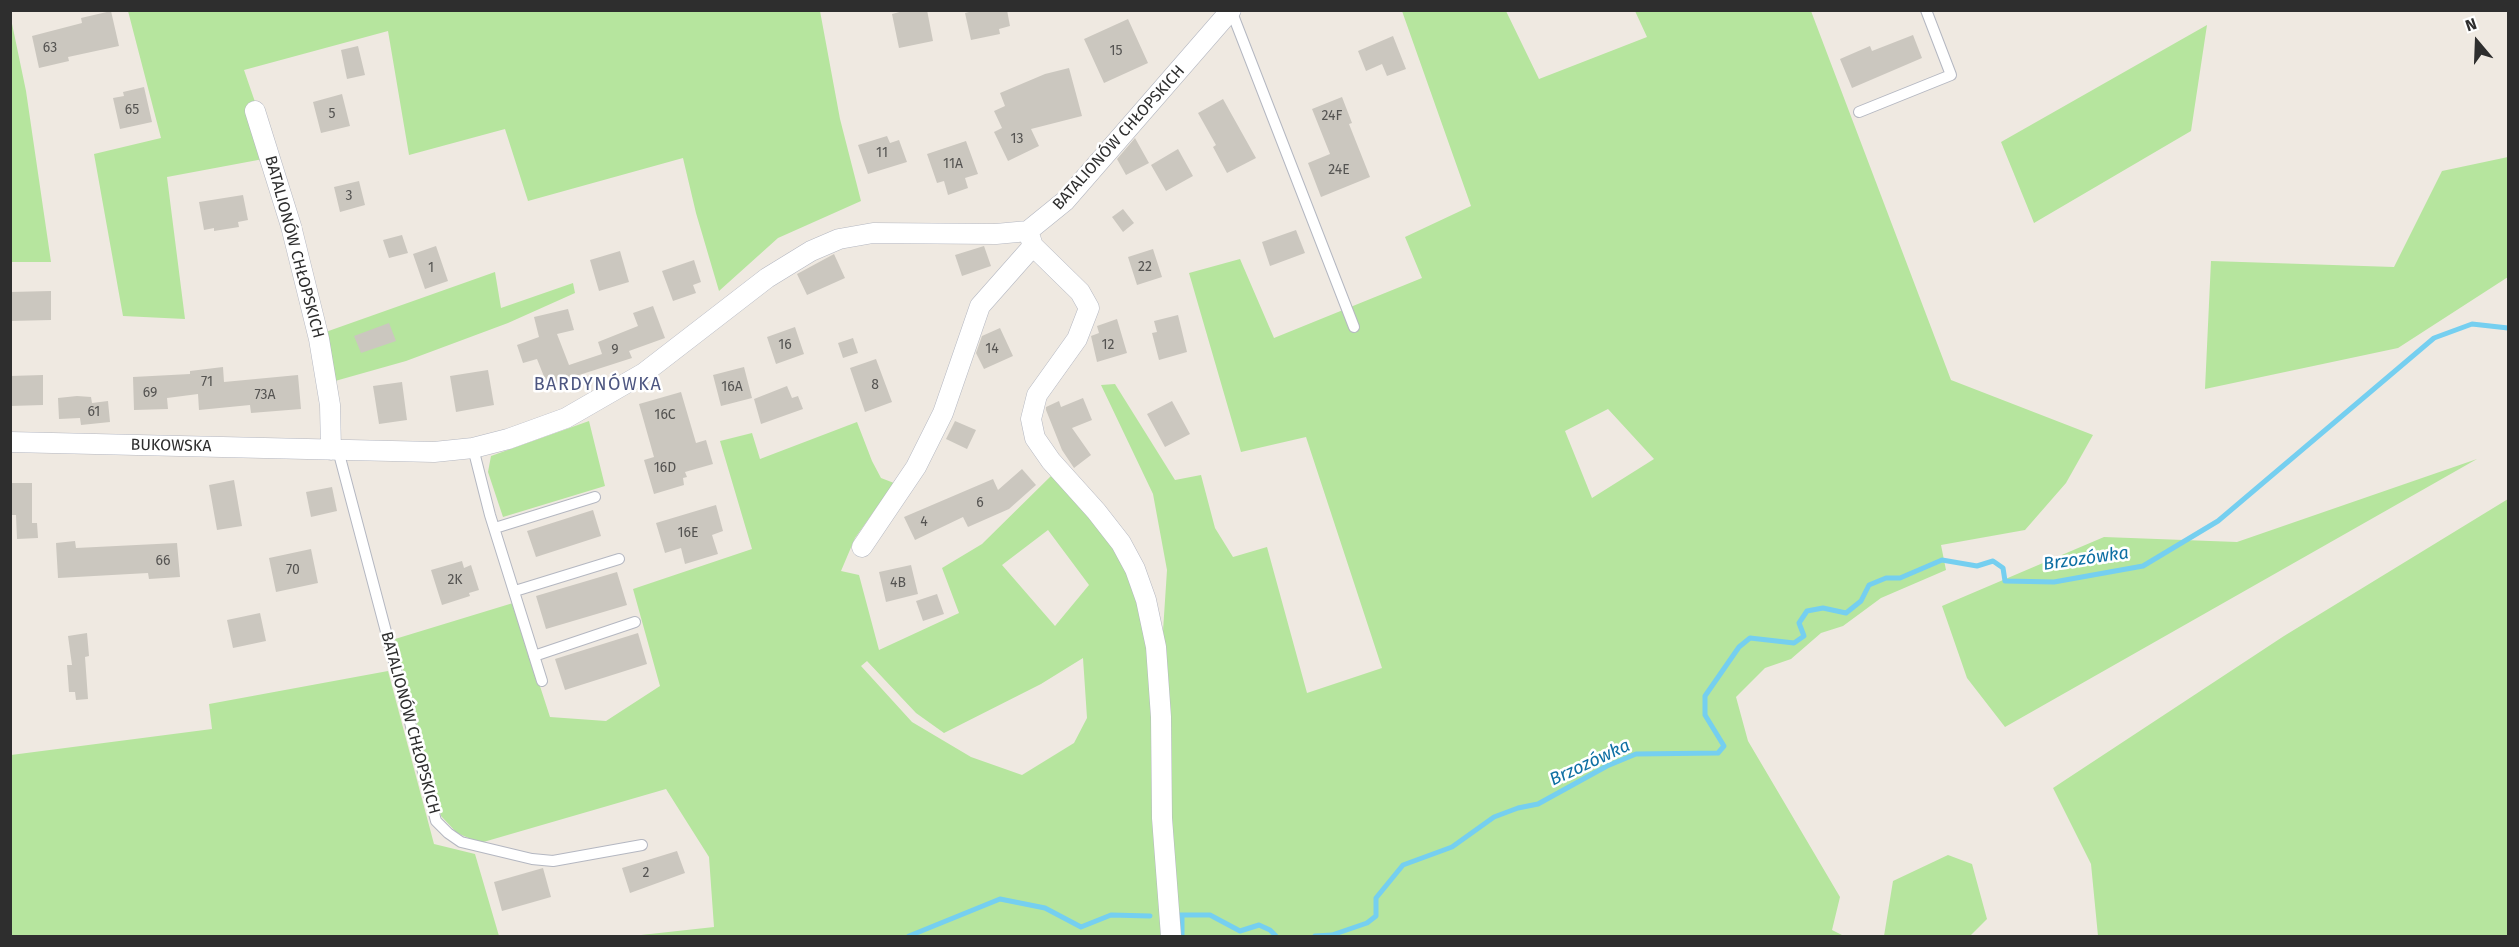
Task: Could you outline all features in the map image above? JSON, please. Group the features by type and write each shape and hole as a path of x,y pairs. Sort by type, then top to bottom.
{"street":[{"name":"BATALIONÓW CHŁOPSKICH","path":"862,547 916,467 943,413 980,306 1031,239 1231,10"},
{"name":"BATALIONÓW CHŁOPSKICH","path":"255,111 291,226 319,339 330,405 334,450"},
{"path":"334,450 434,452 473,448 508,439 566,418 644,373 767,278 811,251 839,239 873,233 996,234 1031,239 1080,292 1089,308 1077,339 1037,395 1031,418 1035,438 1051,461 1121,543 1135,570 1146,600 1156,659 1161,717 1162,818 1171,936"},
{"name":"BUKOWSKA","path":"10,442 334,450"}],"lane":[{"path":"1231,10 1354,327"},
{"path":"1859,112 1951,75 1926,10"},
{"path":"473,448 542,681"},
{"name":"BATALIONÓW CHŁOPSKICH","path":"334,450 436,821 461,842 532,859 553,861 642,845"},
{"path":"495,528 595,497"},
{"path":"515,591 619,559"},
{"path":"534,656 635,622"}],"green space":[{"path":"128,11 820,11 840,119 861,201 778,238 719,291 696,213 683,158 528,201 505,129 409,155 388,31 244,70 274,157 167,177 185,319 123,316 94,154 161,138"},
{"path":"1402,11 1506,11 1539,79 1647,37 1635,11 1811,11 1951,380 2093,435 2066,483 2025,530 1941,545 1946,570 1881,598 1843,626 1821,633 1791,659 1765,668 1736,697 1748,741 1840,897 1832,930 1844,936 632,936 714,927 709,857 666,789 480,843 457,833 441,816 395,639 513,603 550,717 606,721 660,686 633,589 752,549 720,441 752,433 760,459 857,422 881,478 894,483 855,538 841,571 859,575 879,650 959,613 942,568 982,544 1053,474 1092,516 1130,571 1165,696 1163,631 1167,570 1153,494 1101,385 1115,384 1175,480 1201,475 1215,528 1233,557 1267,547 1307,693 1382,668 1306,437 1241,452 1189,273 1240,259 1274,338 1422,278 1405,237 1471,206","holes":["1608,409 1654,459 1592,498 1565,431","1048,530 1089,585 1055,626 1002,565","1083,658 1087,718 1074,743 1022,775 971,757 912,722 861,666 867,661 916,713 944,733 1041,684"]},
{"path":"10,14 26,91 51,262 11,262"},
{"path":"2207,25 2191,131 2034,223 2001,142"},
{"path":"2508,157 2508,277 2398,348 2205,389 2211,261 2394,267 2442,171"},
{"path":"495,272 501,308 573,283 575,293 508,323 406,361 328,383 320,334"},
{"path":"589,421 605,486 503,517 488,472 491,456"},
{"path":"2477,459 2005,727 1967,678 1942,606 2104,537 2237,542"},
{"path":"2508,499 2508,936 2098,936 2091,864 2053,788 2284,636"},
{"path":"388,671 434,844 475,854 499,936 11,936 11,755 212,729 209,704"},
{"path":"1948,855 1972,864 1987,919 1970,936 1884,936 1893,881"}],"building":[{"path":"907,10 927,10 933,41 899,48 892,14"},
{"path":"977,10 1007,10 1010,26 999,29 1000,34 971,40 965,13"},
{"path":"111,11 119,46 68,57 69,61 39,68 32,36 82,23 81,18"},
{"path":"1128,19 1148,63 1104,83 1084,39"},
{"path":"1913,35 1922,58 1852,88 1840,59 1870,46 1872,51"},
{"path":"1393,36 1406,69 1387,76 1382,64 1366,71 1358,51"},
{"path":"358,46 365,75 347,79 341,50"},
{"path":"1069,68 1082,116 1031,129 1039,146 1008,161 994,132 1002,128 994,111 1005,106 1000,93 1045,74"},
{"path":"144,87 152,122 120,129 113,98 124,96 123,92"},
{"path":"342,94 350,126 321,133 313,102"},
{"path":"1342,97 1352,123 1349,124 1370,177 1321,197 1308,163 1330,154 1312,109"},
{"path":"1223,99 1256,158 1227,173 1213,147 1216,145 1198,113"},
{"path":"887,136 890,143 899,140 907,162 868,174 858,145"},
{"path":"1135,138 1149,163 1126,175 1117,159"},
{"path":"966,141 978,174 965,178 968,188 948,195 944,181 937,183 927,154"},
{"path":"1178,149 1193,176 1166,191 1151,165"},
{"path":"359,181 365,205 340,212 334,187"},
{"path":"243,195 248,220 238,222 239,227 214,231 214,228 204,230 199,202"},
{"path":"1123,209 1134,223 1123,232 1112,217"},
{"path":"1296,230 1305,253 1270,266 1262,242"},
{"path":"402,235 408,253 389,258 383,240"},
{"path":"436,246 448,281 425,289 413,254"},
{"path":"984,246 991,266 962,276 955,255"},
{"path":"1153,249 1162,277 1137,285 1128,257"},
{"path":"620,251 629,282 599,291 590,260"},
{"path":"834,254 845,278 807,295 797,274"},
{"path":"694,260 701,282 693,285 696,293 673,301 662,271"},
{"path":"51,291 51,320 10,321 10,292"},
{"path":"653,306 665,338 629,351 632,358 573,377 574,379 549,389 537,359 523,363 517,345 539,337 534,317 568,309 574,330 557,334 569,365 602,354 598,342 638,326 633,313"},
{"path":"1178,315 1187,352 1159,360 1152,333 1157,332 1154,321"},
{"path":"1117,319 1127,353 1097,362 1091,336 1099,333 1097,326"},
{"path":"389,323 396,341 361,353 354,336"},
{"path":"795,327 804,354 776,364 767,337"},
{"path":"1000,328 1013,356 984,369 976,353 982,336"},
{"path":"853,338 858,353 843,358 838,343"},
{"path":"876,359 892,402 865,412 850,368"},
{"path":"223,367 224,382 298,375 301,409 251,413 250,405 199,410 198,394 167,398 168,409 134,410 133,377 190,374 190,371"},
{"path":"744,367 752,398 721,406 713,375"},
{"path":"488,370 494,405 456,412 450,376"},
{"path":"43,375 43,405 10,406 10,376"},
{"path":"402,382 407,420 379,424 373,386"},
{"path":"787,386 792,398 798,396 803,409 761,424 754,399"},
{"path":"681,392 696,443 706,440 713,464 685,472 687,477 683,478 684,485 654,494 644,460 654,457 639,404"},
{"path":"91,397 92,403 108,401 110,422 81,425 80,418 59,419 58,398"},
{"path":"1083,398 1092,420 1072,428 1091,455 1074,468 1062,450 1046,407 1059,401 1061,407"},
{"path":"1172,401 1190,434 1165,447 1147,414"},
{"path":"955,421 976,430 967,449 946,439"},
{"path":"1022,469 1036,485 1009,509 968,527 963,517 915,540 904,517 993,479 998,490"},
{"path":"234,480 242,526 217,530 209,485"},
{"path":"10,483 32,483 32,523 37,523 38,538 17,539 16,515 10,515"},
{"path":"332,487 337,511 311,517 306,492"},
{"path":"716,505 723,531 712,535 718,554 685,564 681,548 665,553 656,523"},
{"path":"593,510 601,536 536,557 527,531"},
{"path":"75,541 76,548 177,543 180,577 149,579 148,573 58,578 56,543"},
{"path":"311,549 318,583 276,592 269,558"},
{"path":"462,561 464,568 471,565 479,590 469,593 470,596 442,605 431,570"},
{"path":"911,565 918,594 886,602 879,572"},
{"path":"617,572 627,605 546,629 536,596"},
{"path":"937,594 944,614 923,621 916,601"},
{"path":"260,613 266,641 233,648 227,620"},
{"path":"87,633 89,656 85,657 88,699 76,700 75,692 69,692 67,665 72,665 68,636"},
{"path":"638,633 647,664 565,690 555,659"},
{"path":"677,851 685,873 630,893 622,868"},
{"path":"543,868 551,897 502,911 494,882"}],"waterway":[{"name":"Brzozówka","path":"1315,936 1332,935 1367,923 1376,916 1376,898 1403,865 1452,847 1494,817 1518,808 1538,804 1607,766 1636,754 1718,753 1724,746 1705,715 1705,696 1739,647 1750,638 1794,643 1804,636 1799,623 1807,611 1823,608 1846,613 1861,601 1869,585 1886,578 1900,578 1942,560 1977,566 1993,561 2003,568 2005,581 2054,582 2143,566 2218,521 2434,338 2472,324 2508,328"},
{"name":"Brzozówka","path":"909,936 1000,899 1045,908 1081,927 1111,915 1150,916"},
{"name":"Brzozówka","path":"1177,915 1210,915 1240,931 1259,925 1276,936"},
{"path":"1182,916 1182,936"}],"district":[{"name":"BARDYNÓWKA","path":"598,385"}]}
